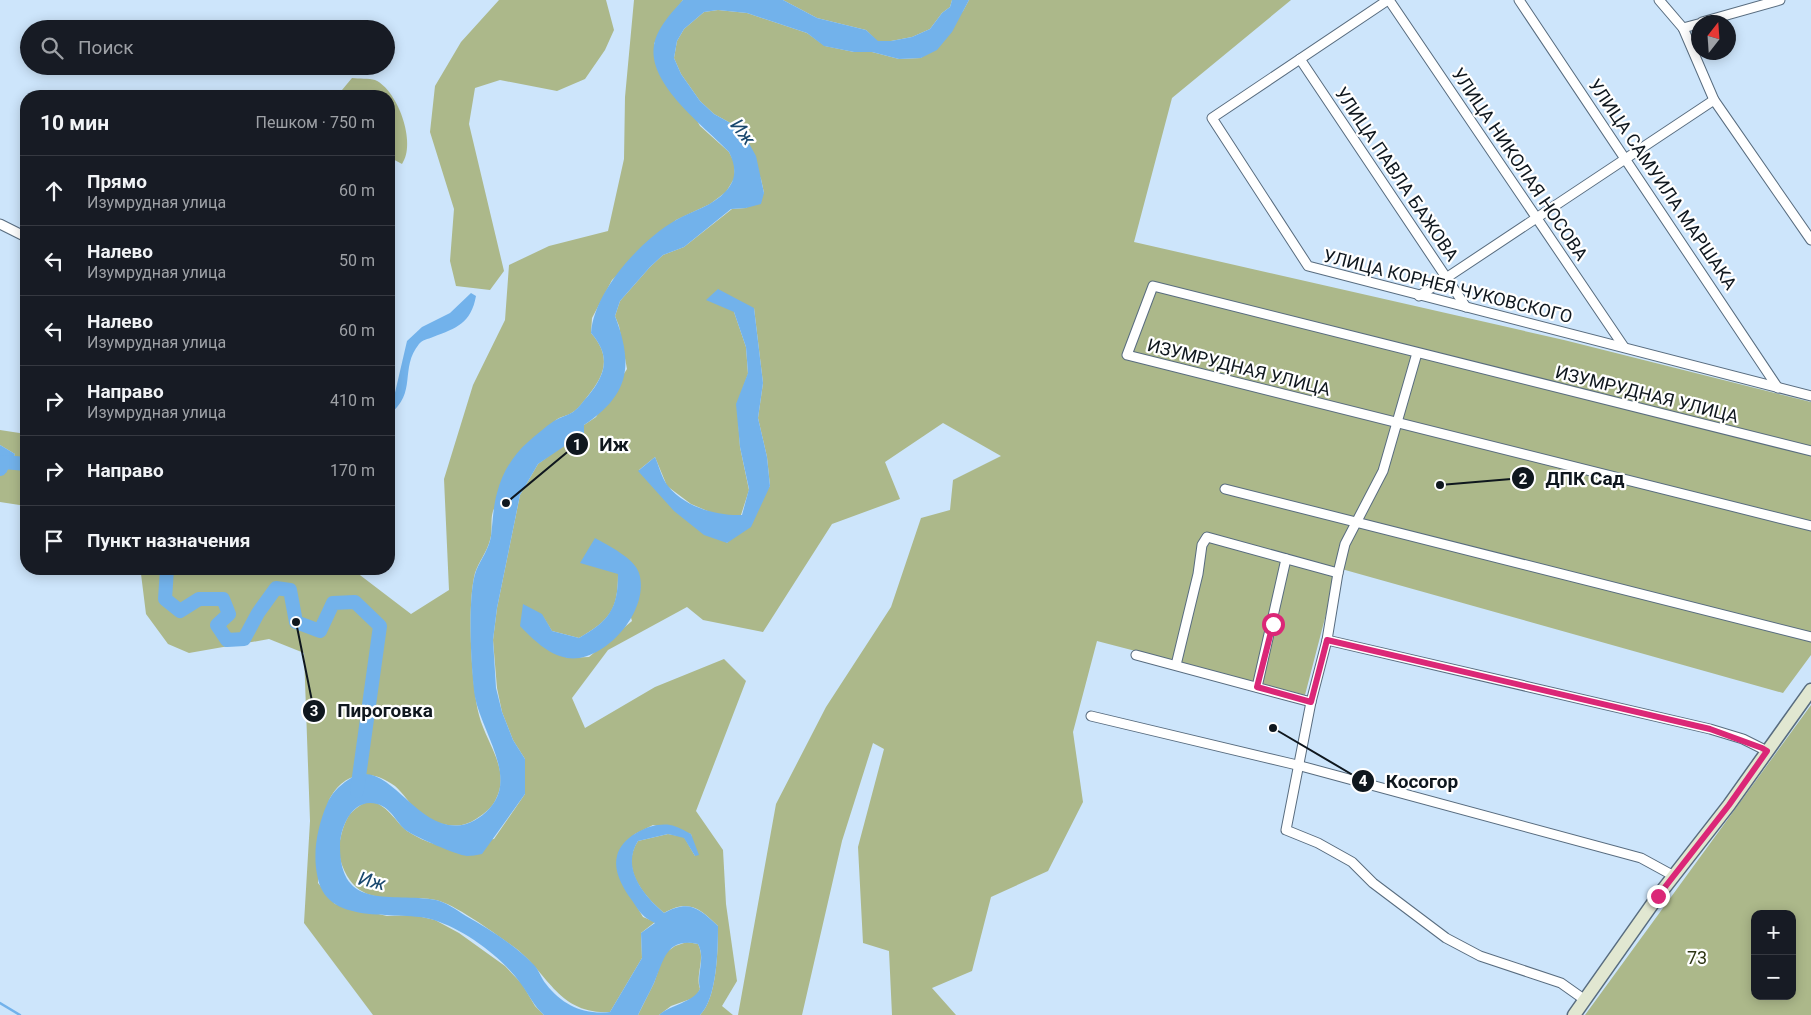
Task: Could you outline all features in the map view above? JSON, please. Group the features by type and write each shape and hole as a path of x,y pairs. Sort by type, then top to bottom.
{"street":[{"name":"УЛИЦА КОРНЕЯ ЧУКОВСКОГО","path":"1388,0 1212,118 1308,266 1811,396"},
{"name":"УЛИЦА НИКОЛАЯ НОСОВА","path":"1388,0 1624,347"},
{"name":"УЛИЦА САМУИЛА МАРШАКА","path":"1519,0 1778,388"},
{"path":"1659,0 1683,28 1714,100 1811,240"},
{"path":"1727,15 1780,0"},
{"path":"1683,28 1691,26"},
{"name":"УЛИЦА ПАВЛА БАЖОВА","path":"1300,59 1466,307"},
{"path":"1419,296 1714,100"},
{"path":"0,224 20,233"},
{"name":"ИЗУМРУДНАЯ УЛИЦА","path":"1811,451 1153,286 1127,355 1811,526"},
{"path":"1417,353 1383,471 1345,544 1338,573 1327,640 1297,765 1286,830 1318,843 1352,862 1373,883 1446,938 1480,956 1561,983 1585,1000"},
{"path":"1225,488 1356,524 1811,637"},
{"path":"1176,665 1198,574 1202,545 1207,537 1338,573"},
{"path":"1257,687 1286,560"},
{"path":"1327,640 1710,729 1743,739 1767,751"},
{"path":"1136,655 1311,702"},
{"path":"1574,1015 1674,876 1729,805 1811,690"},
{"path":"1090,716 1297,765 1642,858 1674,876"}],"green space":[{"path":"499,0 606,0 614,30 605,50 585,79 557,91 500,80 475,88 469,124 504,271 490,290 456,286 450,261 454,209 430,132 435,86 461,42"},
{"path":"634,0 683,0 662,27 654,44 700,126 729,152 734,162 735,177 726,192 710,204 676,220 612,280 592,318 591,333 598,342 604,358 604,366 598,381 577,409 557,419 551,426 493,511 490,540 475,573 473,586 471,603 472,664 479,715 499,767 500,788 494,802 485,813 469,823 453,826 445,825 423,815 395,786 377,776 359,775 343,782 336,789 328,804 318,883 335,904 387,916 413,915 435,920 459,933 505,966 522,984 535,1006 544,1015 373,1015 304,923 310,821 304,653 269,639 189,653 168,644 146,614 141,575 360,575 411,614 449,590 444,479 473,385 505,320 509,265 549,246 608,231 624,159 625,97"},
{"path":"783,0 952,0 950,7 942,13 930,29 912,37 891,41 877,41 866,30 817,18"},
{"path":"969,0 1291,0 1172,98 1134,242 1564,340 1811,402 1811,655 1783,693 1338,568 1305,695 1097,641 1073,732 1083,802 1048,871 991,897 972,971 932,988 956,1015 892,1015 889,951 863,943 858,847 884,749 873,743 842,841 802,1015 738,1015 776,804 826,707 891,607 921,518 950,510 953,480 1001,456 943,423 885,462 900,499 832,524 763,632 703,620 687,607 608,650 572,698 585,728 655,687 724,659 746,681 696,811 723,850 726,904 737,981 722,1006 733,1015 700,1015 706,1008 713,986 717,960 718,926 700,910 687,906 680,906 664,913 649,898 636,880 632,861 633,851 638,841 668,834 684,837 695,856 691,834 653,825 635,834 623,845 637,907 643,917 655,922 641,933 642,958 610,1012 592,1011 578,1007 555,990 526,957 514,947 454,907 436,900 381,897 358,889 349,879 340,859 339,847 343,828 354,810 366,803 373,802 386,809 407,831 434,844 450,846 494,839 525,794 525,759 513,740 502,712 497,688 493,640 497,608 520,495 538,464 565,444 579,438 584,425 596,417 627,369 619,326 615,316 620,301 663,255 684,247 732,209 746,208 764,193 761,179 734,125 714,114 700,101 681,74 674,58 677,41 684,29 704,12 718,10 747,13 807,33 825,46 854,52 872,52 899,59 921,58 963,11","holes":["754,308 763,383 758,418 767,457 770,486 727,543 639,470 655,457 667,486 691,504 717,515 741,515 749,490 740,447 737,404 748,374 746,347 734,312","618,574 632,621 589,657 567,658 542,614 552,631 579,638 590,632 610,613 616,597"]},
{"path":"352,78 375,80 387,90 342,90"},
{"path":"395,101 403,118 406,131 406,155 402,164 395,160"},
{"path":"0,430 20,433 20,505 0,502 0,471 6,472 15,454 0,445"},
{"name":"73","path":"1811,705 1811,1015 1585,1015"},
{"path":"687,942 698,944 701,955 700,989 696,997 671,1006 659,1015 638,1015 654,983 664,954 675,946"}],"water":[{"name":"Иж","path":"683,0 783,0 817,18 866,30 878,41 891,41 912,37 930,29 942,13 950,7 952,0 969,0 952,32 937,50 921,58 899,59 872,52 854,52 824,46 807,33 747,13 718,10 704,12 684,29 677,41 674,58 681,74 700,101 714,114 734,125 746,138 756,156 764,193 761,204 731,209 684,247 663,255 620,301 615,316 621,334 625,365 624,378 619,391 599,414 584,425 584,433 538,464 520,495 497,608 493,640 496,688 502,712 513,740 525,759 525,794 482,854 467,856 454,853 412,834 403,828 390,812 377,804 369,803 355,809 342,830 340,846 342,867 349,881 359,890 371,895 436,900 447,904 493,932 519,951 536,967 544,982 552,991 566,1003 583,1010 600,1013 610,1012 642,958 641,933 655,923 641,913 622,885 616,868 620,849 625,842 638,832 654,826 673,826 691,834 699,855 695,856 684,838 668,834 638,841 633,851 632,861 633,871 642,889 664,913 687,906 699,910 718,926 717,960 713,986 706,1008 700,1015 659,1015 692,997 700,989 700,950 698,944 687,943 679,944 668,952 638,1015 544,1015 504,964 458,930 434,920 420,917 367,914 351,911 336,905 325,894 318,879 315,860 316,841 323,813 331,797 345,782 363,774 376,777 390,785 417,809 432,819 448,825 466,824 474,821 486,812 495,801 500,789 500,777 494,750 475,697 471,652 471,597 476,571 490,541 497,493 502,478 523,447 551,423 575,410 599,380 604,365 604,357 602,349 591,333 594,317 601,300 621,268 648,240 662,229 715,201 730,186 734,177 733,162 729,152 680,104 660,75 654,60 654,45 658,32"},
{"path":"718,289 754,308 763,383 758,418 767,457 770,486 751,527 727,543 704,535 674,511 638,471 655,457 666,483 683,500 712,512 742,515 749,489 740,447 736,404 748,373 746,347 734,312 706,300"},
{"path":"471,293 476,296 471,313 462,323 419,344 410,362 403,398 395,409 395,393 407,341 422,327 450,313"},
{"path":"0,445 15,454 6,473 0,471"},
{"path":"595,538 620,553 636,568 639,573 641,588 638,603 631,618 621,632 609,643 596,652 581,658 567,658 547,650 520,626 523,604 542,614 552,631 579,638 605,620 614,605 618,586 618,574 580,563"}],"waterway":[{"path":"0,469 4,462 20,463"},
{"path":"167,575 165,599 180,611 199,599 223,599 229,614 217,625 227,640 244,639 258,613 276,588 290,590 296,622 320,631 333,603 355,602 380,626 357,791"},
{"path":"0,1003 20,1015"}],"place":[{"name":"ДПК Сад","path":"1440,485"},
{"name":"Иж","path":"506,503"},
{"name":"Пироговка","path":"296,622"},
{"name":"Косогор","path":"1273,728"}],"route":[{"path":"1273,624 1257,687 1311,702 1327,640 1710,729 1743,739 1767,751 1729,805 1658,896"}]}
